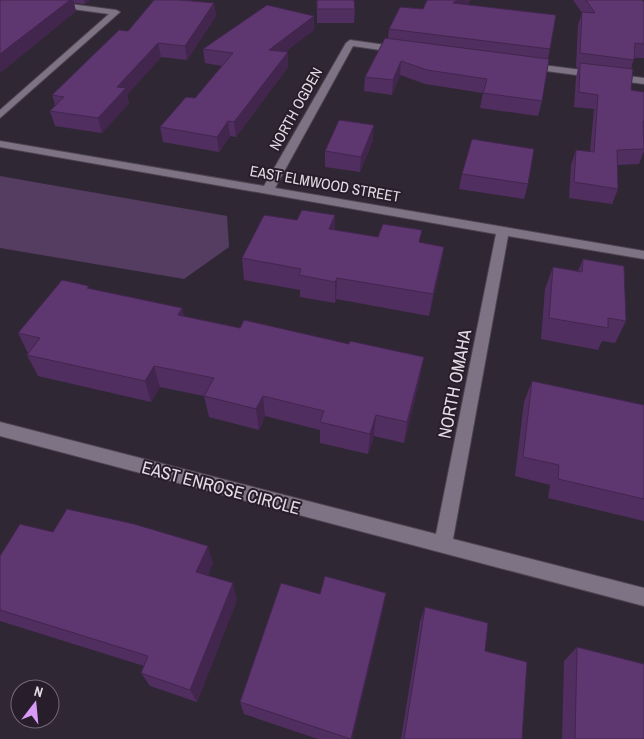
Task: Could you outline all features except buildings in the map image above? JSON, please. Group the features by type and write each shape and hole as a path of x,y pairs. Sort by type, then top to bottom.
{"street":[{"path":"0,115 116,12 21,0"},
{"name":"NORTH OGDEN","path":"268,190 350,43 409,51"},
{"path":"517,65 644,81"},
{"name":"EAST ELMWOOD STREET","path":"0,144 644,255"},
{"name":"NORTH OMAHA","path":"443,545 503,231"},
{"name":"EAST ENROSE CIRCLE","path":"0,429 644,597"}],"shaded area":[{"path":"0,176 227,216 229,247 184,279 0,248"}]}
